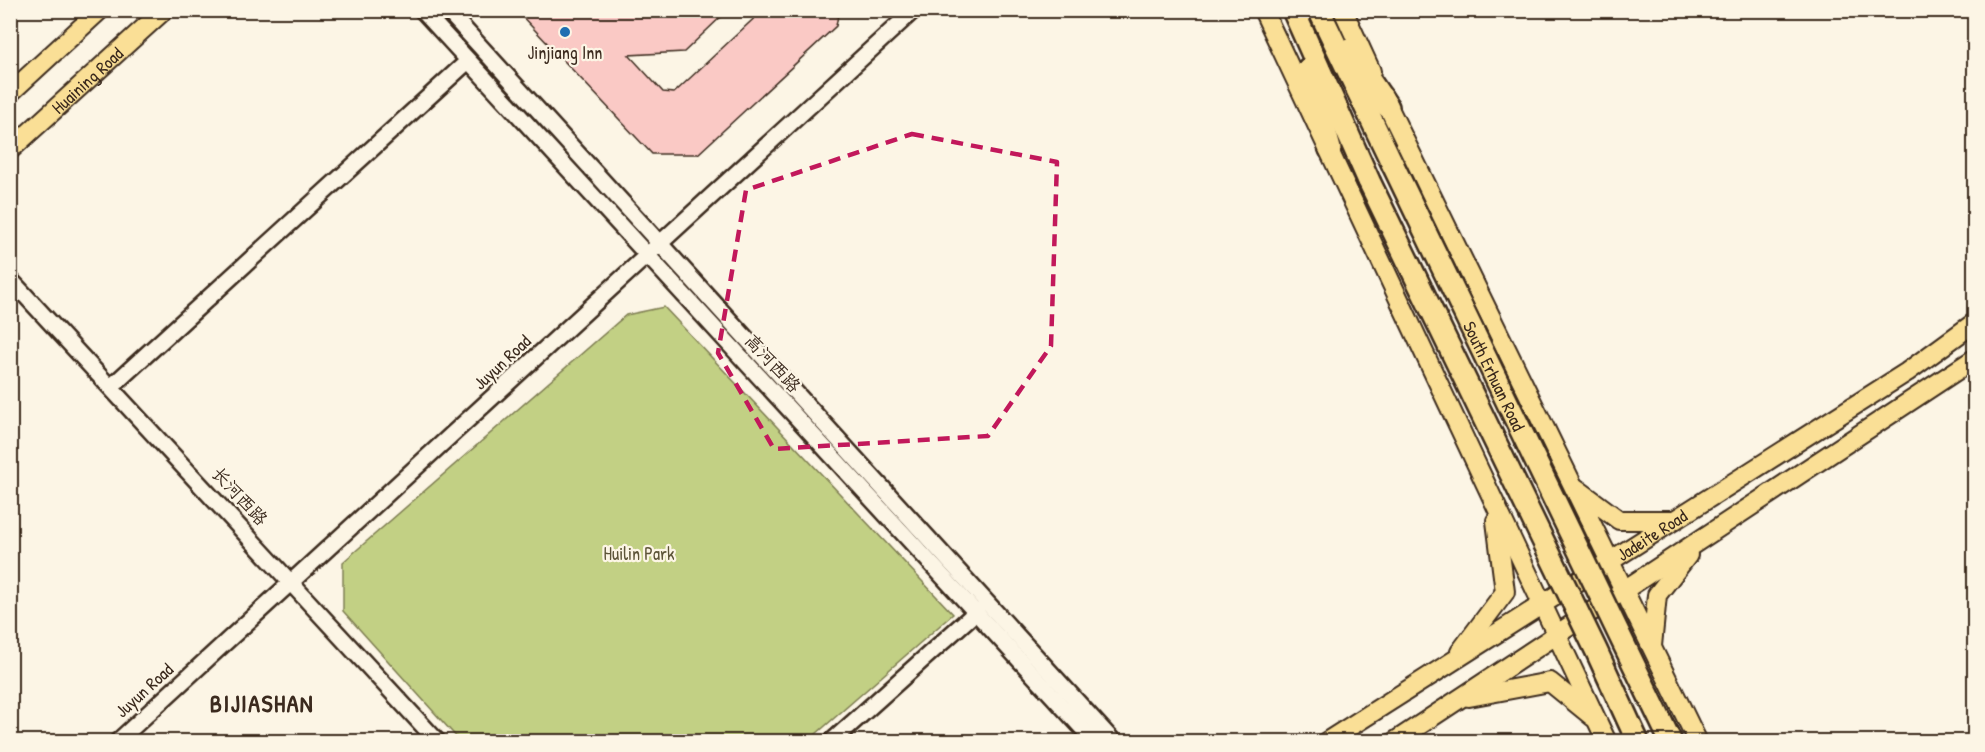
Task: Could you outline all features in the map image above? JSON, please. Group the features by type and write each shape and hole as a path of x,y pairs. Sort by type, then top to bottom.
{"highway":[{"path":"1293,10 1330,149"},
{"name":"South Erhuan Road","path":"1293,10 1369,181 1638,741"},
{"path":"1321,10 1388,106"},
{"name":"South Erhuan Road","path":"1321,10 1393,165 1671,741"}],"main road":[{"path":"10,93 100,10"},
{"name":"Huaining Road","path":"10,150 164,10"},
{"path":"1263,10 1607,741"},
{"path":"1343,10 1698,741"},
{"name":"Jadeite Road","path":"1326,741 1906,372 1974,323"},
{"name":"Jadeite Road","path":"1394,741 1462,699 1974,359"},
{"path":"1572,485 1619,520 1674,520"},
{"path":"1454,660 1505,592 1494,502"},
{"path":"1652,648 1657,595 1695,545"},
{"path":"1462,699 1550,682 1597,720"}],"street":[{"name":"高河西路","path":"422,10 1095,741"},
{"name":"高河西路","path":"447,10 1114,741"},
{"name":"Juyun Road","path":"117,741 914,10"},
{"path":"112,386 468,61"},
{"name":"长河西路","path":"10,279 112,386 438,741"},
{"path":"831,741 977,611"}],"highlighted area":[{"path":"912,134 1057,162 1051,346 988,436 774,449 718,353 746,190"}],"green space":[{"name":"Huilin Park","path":"664,307 953,614 808,741 460,741 343,611 343,562 626,315"}],"building":[{"path":"516,10 728,10 684,52 629,55 663,92 674,93 763,10 839,10 836,26 698,154 652,154"}],"place":[{"name":"Jinjiang Inn","path":"565,32"}],"district":[{"name":"BIJIASHAN","path":"262,703"}]}
